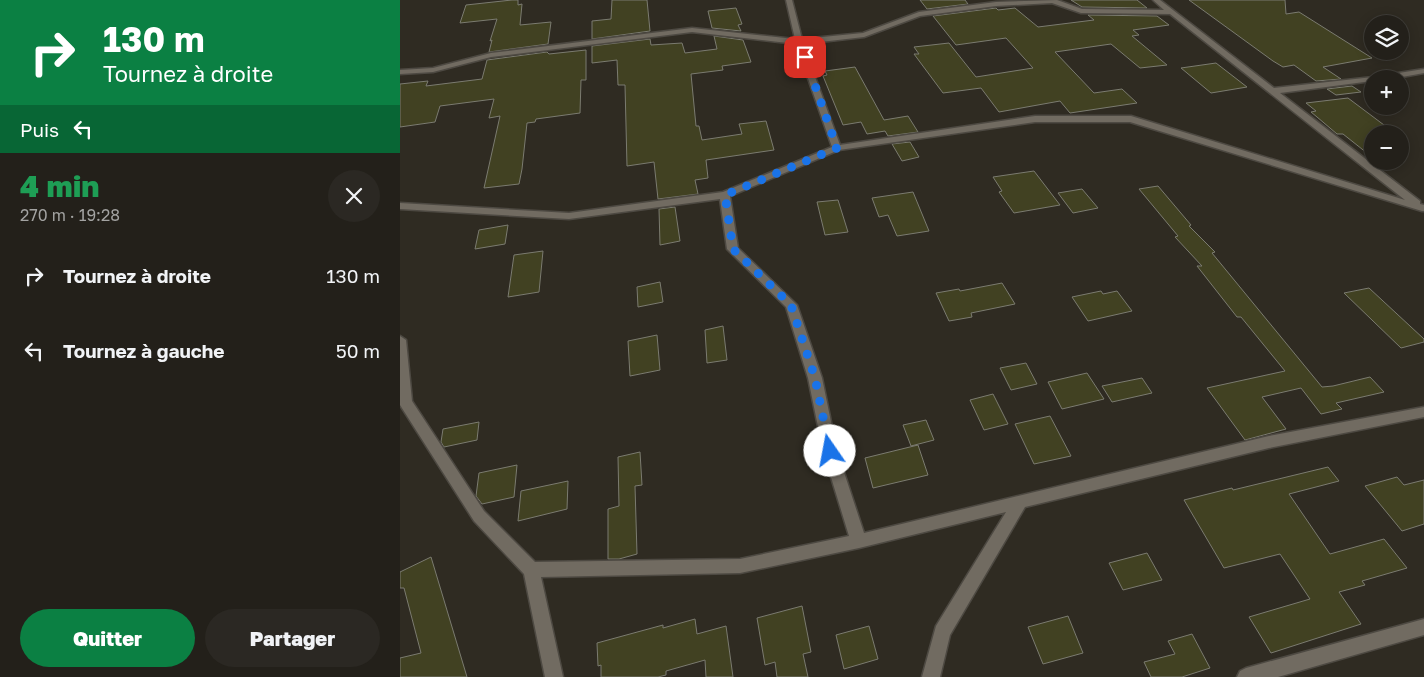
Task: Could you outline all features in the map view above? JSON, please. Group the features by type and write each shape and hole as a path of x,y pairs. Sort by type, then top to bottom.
{"street":[{"path":"789,0 799,42 811,71 837,148"},
{"path":"1156,0 1423,208"},
{"path":"400,72 433,70 491,55 692,30 799,42 864,35 920,14 996,4 1053,1 1081,11 1172,12"},
{"path":"1409,73 1424,71"},
{"path":"1272,91 1364,80"},
{"path":"400,206 569,216 725,195 837,148 1035,119 1131,119 1423,208"},
{"path":"725,195 733,249 791,305 815,378 830,451 859,541"},
{"path":"400,340 402,402 480,516 531,570 554,677"},
{"path":"531,570 740,566 859,541 1269,442 1424,412"},
{"path":"931,677 942,632 1020,502"},
{"path":"1246,677 1424,627"}],"building":[{"path":"518,0 518,5 522,4 520,25 551,22 548,44 489,52 492,40 490,41 497,19 460,23 466,5"},
{"path":"612,0 647,0 650,31 592,39 592,21 611,19"},
{"path":"920,0 965,0 968,4 927,9"},
{"path":"1071,0 1137,0 1147,8 1082,7"},
{"path":"1189,0 1285,0 1286,14 1299,12 1364,53 1364,59 1323,67 1341,79 1316,81 1294,65 1283,67"},
{"path":"736,8 742,24 738,25 741,31 712,28 708,11"},
{"path":"996,8 998,10 1015,8 1038,27 1094,20 1088,15 1157,16 1169,25 1133,30 1139,35 1132,36 1167,65 1140,68 1111,44 1055,52 1094,93 1122,89 1137,103 1070,113 1060,101 999,112 981,88 943,93 914,54 919,54 914,47 949,43 976,77 1033,68 1006,38 956,45 933,16"},
{"path":"714,36 743,40 751,62 722,66 723,70 691,74 696,126 699,126 702,140 742,134 739,124 766,121 774,150 706,160 708,178 695,180 698,194 658,199 654,162 627,166 625,85 618,85 617,60 592,63 592,46 650,39 651,45 682,43 685,53 717,49"},
{"path":"586,50 586,80 581,80 580,113 536,119 535,122 527,123 519,184 484,188 500,116 489,118 494,99 440,106 435,122 400,127 400,84 428,81 426,86 482,79 487,60 547,52 549,54"},
{"path":"1216,63 1247,87 1211,93 1181,68"},
{"path":"855,67 884,120 908,116 918,132 888,136 885,131 867,134 861,122 843,125 823,76 827,75 825,71"},
{"path":"1352,86 1361,92 1336,95 1327,89"},
{"path":"1348,98 1364,110 1364,115 1371,115 1384,125 1364,125 1364,151 1343,134 1337,134 1311,112 1316,111 1306,103"},
{"path":"910,142 919,157 902,161 892,144"},
{"path":"1034,171 1060,205 1014,213 999,192 1002,191 993,177"},
{"path":"1158,186 1191,225 1189,226 1215,252 1212,253 1322,387 1370,377 1384,392 1336,403 1342,409 1321,414 1301,388 1262,397 1286,429 1245,440 1207,388 1285,371 1241,317 1237,317 1197,266 1202,266 1175,237 1178,236 1139,189"},
{"path":"1082,189 1098,208 1073,213 1058,193"},
{"path":"913,192 929,231 897,236 888,215 879,217 872,198"},
{"path":"838,200 848,232 825,235 817,202"},
{"path":"675,207 680,241 660,245 659,209"},
{"path":"508,225 505,244 475,249 479,230"},
{"path":"543,251 539,292 508,297 514,255"},
{"path":"660,282 663,302 638,307 637,287"},
{"path":"1002,283 1015,304 971,313 972,317 949,321 936,293 959,289 960,291"},
{"path":"1369,288 1424,339 1424,342 1401,348 1344,293"},
{"path":"1101,291 1103,294 1117,291 1132,311 1088,321 1072,297"},
{"path":"723,326 727,360 707,363 705,330"},
{"path":"657,335 660,370 630,376 628,341"},
{"path":"1026,363 1037,384 1011,390 1000,368"},
{"path":"1087,373 1104,399 1062,409 1048,382"},
{"path":"1142,378 1152,393 1112,402 1102,386"},
{"path":"993,394 1008,424 984,430 970,400"},
{"path":"1050,416 1071,456 1034,464 1015,424"},
{"path":"926,420 934,440 911,446 903,425"},
{"path":"479,422 477,440 444,447 441,442 443,429"},
{"path":"918,445 928,475 873,488 865,458"},
{"path":"640,452 642,485 635,486 637,554 619,559 608,559 608,509 619,506 618,457"},
{"path":"517,465 514,497 482,504 476,496 479,473"},
{"path":"1328,467 1339,481 1289,494 1330,554 1384,539 1407,568 1362,581 1365,585 1339,592 1361,624 1271,653 1249,617 1310,599 1280,554 1224,568 1184,500"},
{"path":"1397,477 1404,485 1424,480 1424,524 1402,531 1365,486"},
{"path":"568,481 567,509 518,521 521,491"},
{"path":"1147,553 1162,580 1123,590 1109,563"},
{"path":"431,557 467,677 400,677 400,658 421,653 404,588 400,588 400,572"},
{"path":"802,606 811,652 803,654 808,677 777,677 775,662 765,665 757,618"},
{"path":"1068,616 1083,653 1043,664 1028,627"},
{"path":"695,619 697,634 726,626 733,677 706,677 705,660 666,671 666,675 658,677 601,677 601,665 598,666 597,643 663,625 663,628"},
{"path":"869,626 878,659 844,669 836,635"},
{"path":"1192,634 1210,668 1182,677 1151,677 1144,662 1175,654 1168,641"}],"route":[{"path":"805,57 837,148 725,195 733,249 791,305 815,378 830,451"}]}
